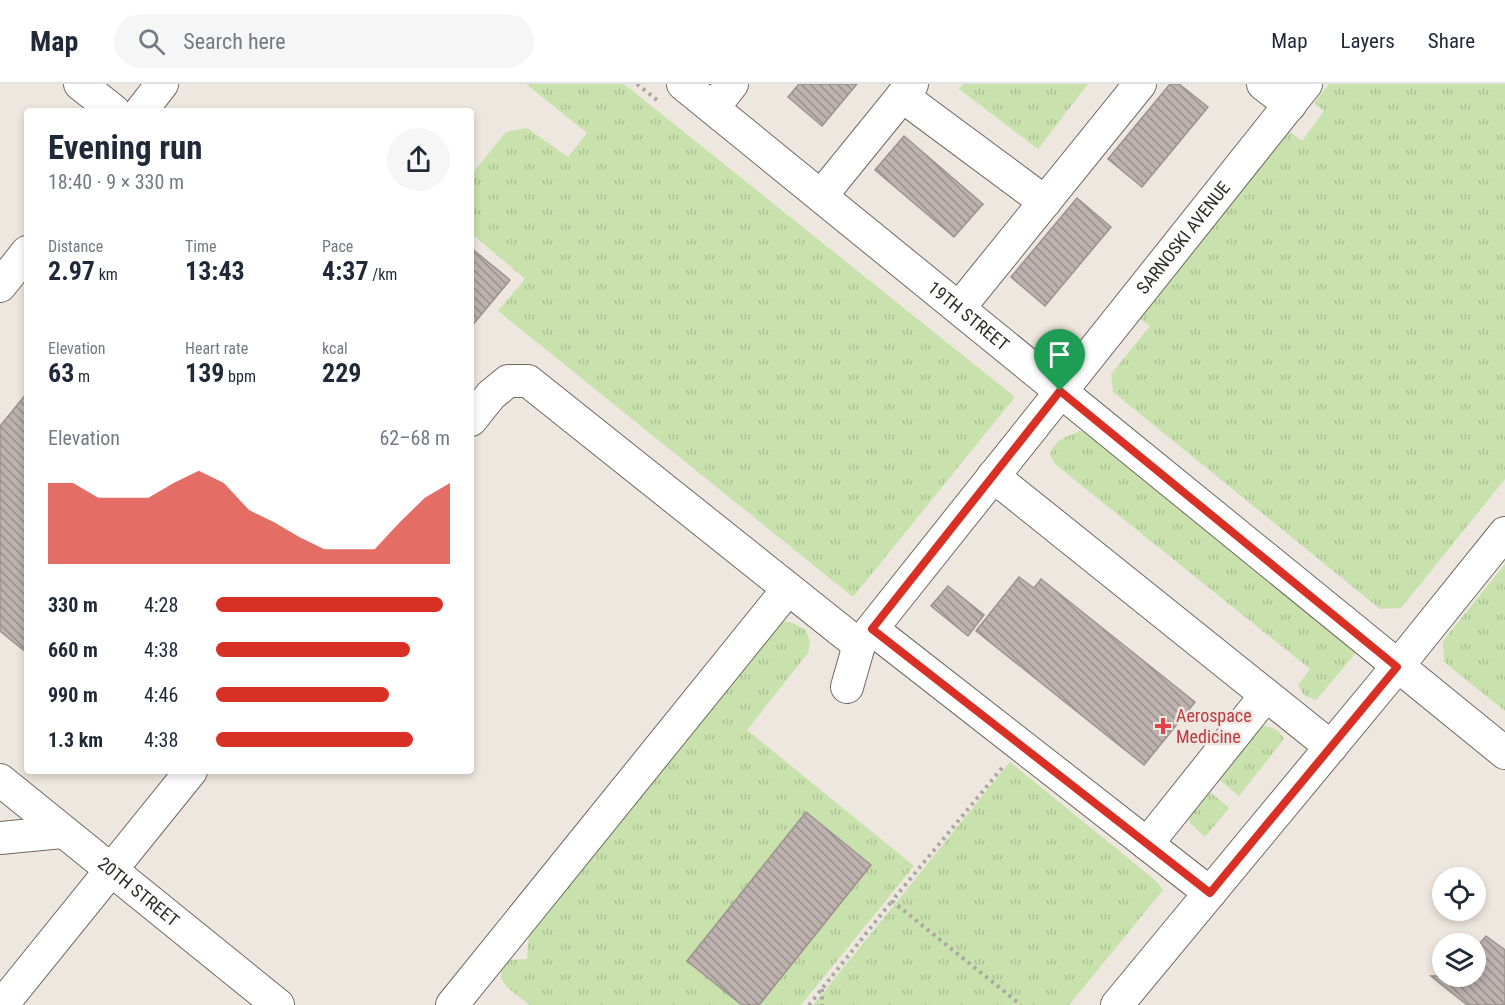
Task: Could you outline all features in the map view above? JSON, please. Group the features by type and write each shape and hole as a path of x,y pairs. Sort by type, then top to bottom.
{"street":[{"path":"80,84 110,108"},
{"path":"143,108 162,84"},
{"name":"19TH STREET","path":"683,84 1505,753"},
{"path":"712,108 732,84"},
{"path":"959,308 1140,84"},
{"path":"1263,84 1298,94"},
{"path":"821,196 907,90 1045,202"},
{"name":"SARNOSKI AVENUE","path":"866,637 1298,94"},
{"path":"0,286 24,256"},
{"path":"474,416 491,395 508,381 528,381 788,589 866,637 1021,745 1210,893"},
{"path":"993,476 1331,747"},
{"path":"1117,1005 1505,533"},
{"path":"452,1005 788,589"},
{"path":"847,687 866,637"},
{"path":"1147,844 1266,695"},
{"path":"2,1005 189,774"},
{"name":"20TH STREET","path":"0,780 278,1005"},
{"path":"0,838 62,832"}],"path":[{"path":"809,1005 1021,745"},
{"path":"892,901 1022,1005"},
{"path":"822,989 822,1005"}],"green space":[{"path":"526,84 624,84 1015,397 853,597 498,311 525,279 474,236 474,171 506,132 527,128 568,157 587,133"},
{"path":"963,84 1088,84 1038,149 959,89"},
{"path":"1329,84 1505,84 1505,479 1401,608 1380,609 1113,392 1111,374 1150,326 1138,317 1290,132 1302,141 1324,111 1314,103"},
{"path":"1081,431 1091,435 1354,648 1355,654 1316,700 1304,695 1298,685 1310,669 1056,465 1050,455 1055,445 1062,439"},
{"path":"1505,564 1505,711 1444,662 1443,641"},
{"path":"780,621 793,623 806,630 810,642 808,653 747,730 914,866 801,1005 759,1005 871,865 806,812 687,961 742,1005 530,1005 507,986 501,975 505,960 512,949 511,960 527,959 529,929"},
{"path":"1261,726 1274,729 1284,739 1239,796 1212,774"},
{"path":"1010,762 1155,880 1163,890 1069,1005 813,1005"},
{"path":"1203,786 1229,808 1205,837 1190,823 1188,814"}],"building":[{"path":"799,84 857,84 822,126 788,97"},
{"path":"1170,84 1179,84 1208,107 1142,187 1108,159"},
{"path":"904,136 983,204 954,237 875,170"},
{"path":"1077,198 1111,227 1045,306 1011,277"},
{"path":"474,250 510,280 474,323"},
{"path":"24,397 24,651 0,631 0,426"},
{"path":"1019,577 1034,588 1041,579 1195,702 1144,765 976,631"},
{"path":"948,586 984,615 968,636 931,606"},
{"path":"806,812 871,865 759,1005 742,1005 687,961"},
{"path":"1486,936 1505,950 1505,1005 1467,1005 1445,987 1486,987"}],"place":[{"name":"Aerospace Medicine","path":"1163,726"}],"route":[{"path":"1060,391 1397,667 1210,893 872,629 1060,391"}]}
